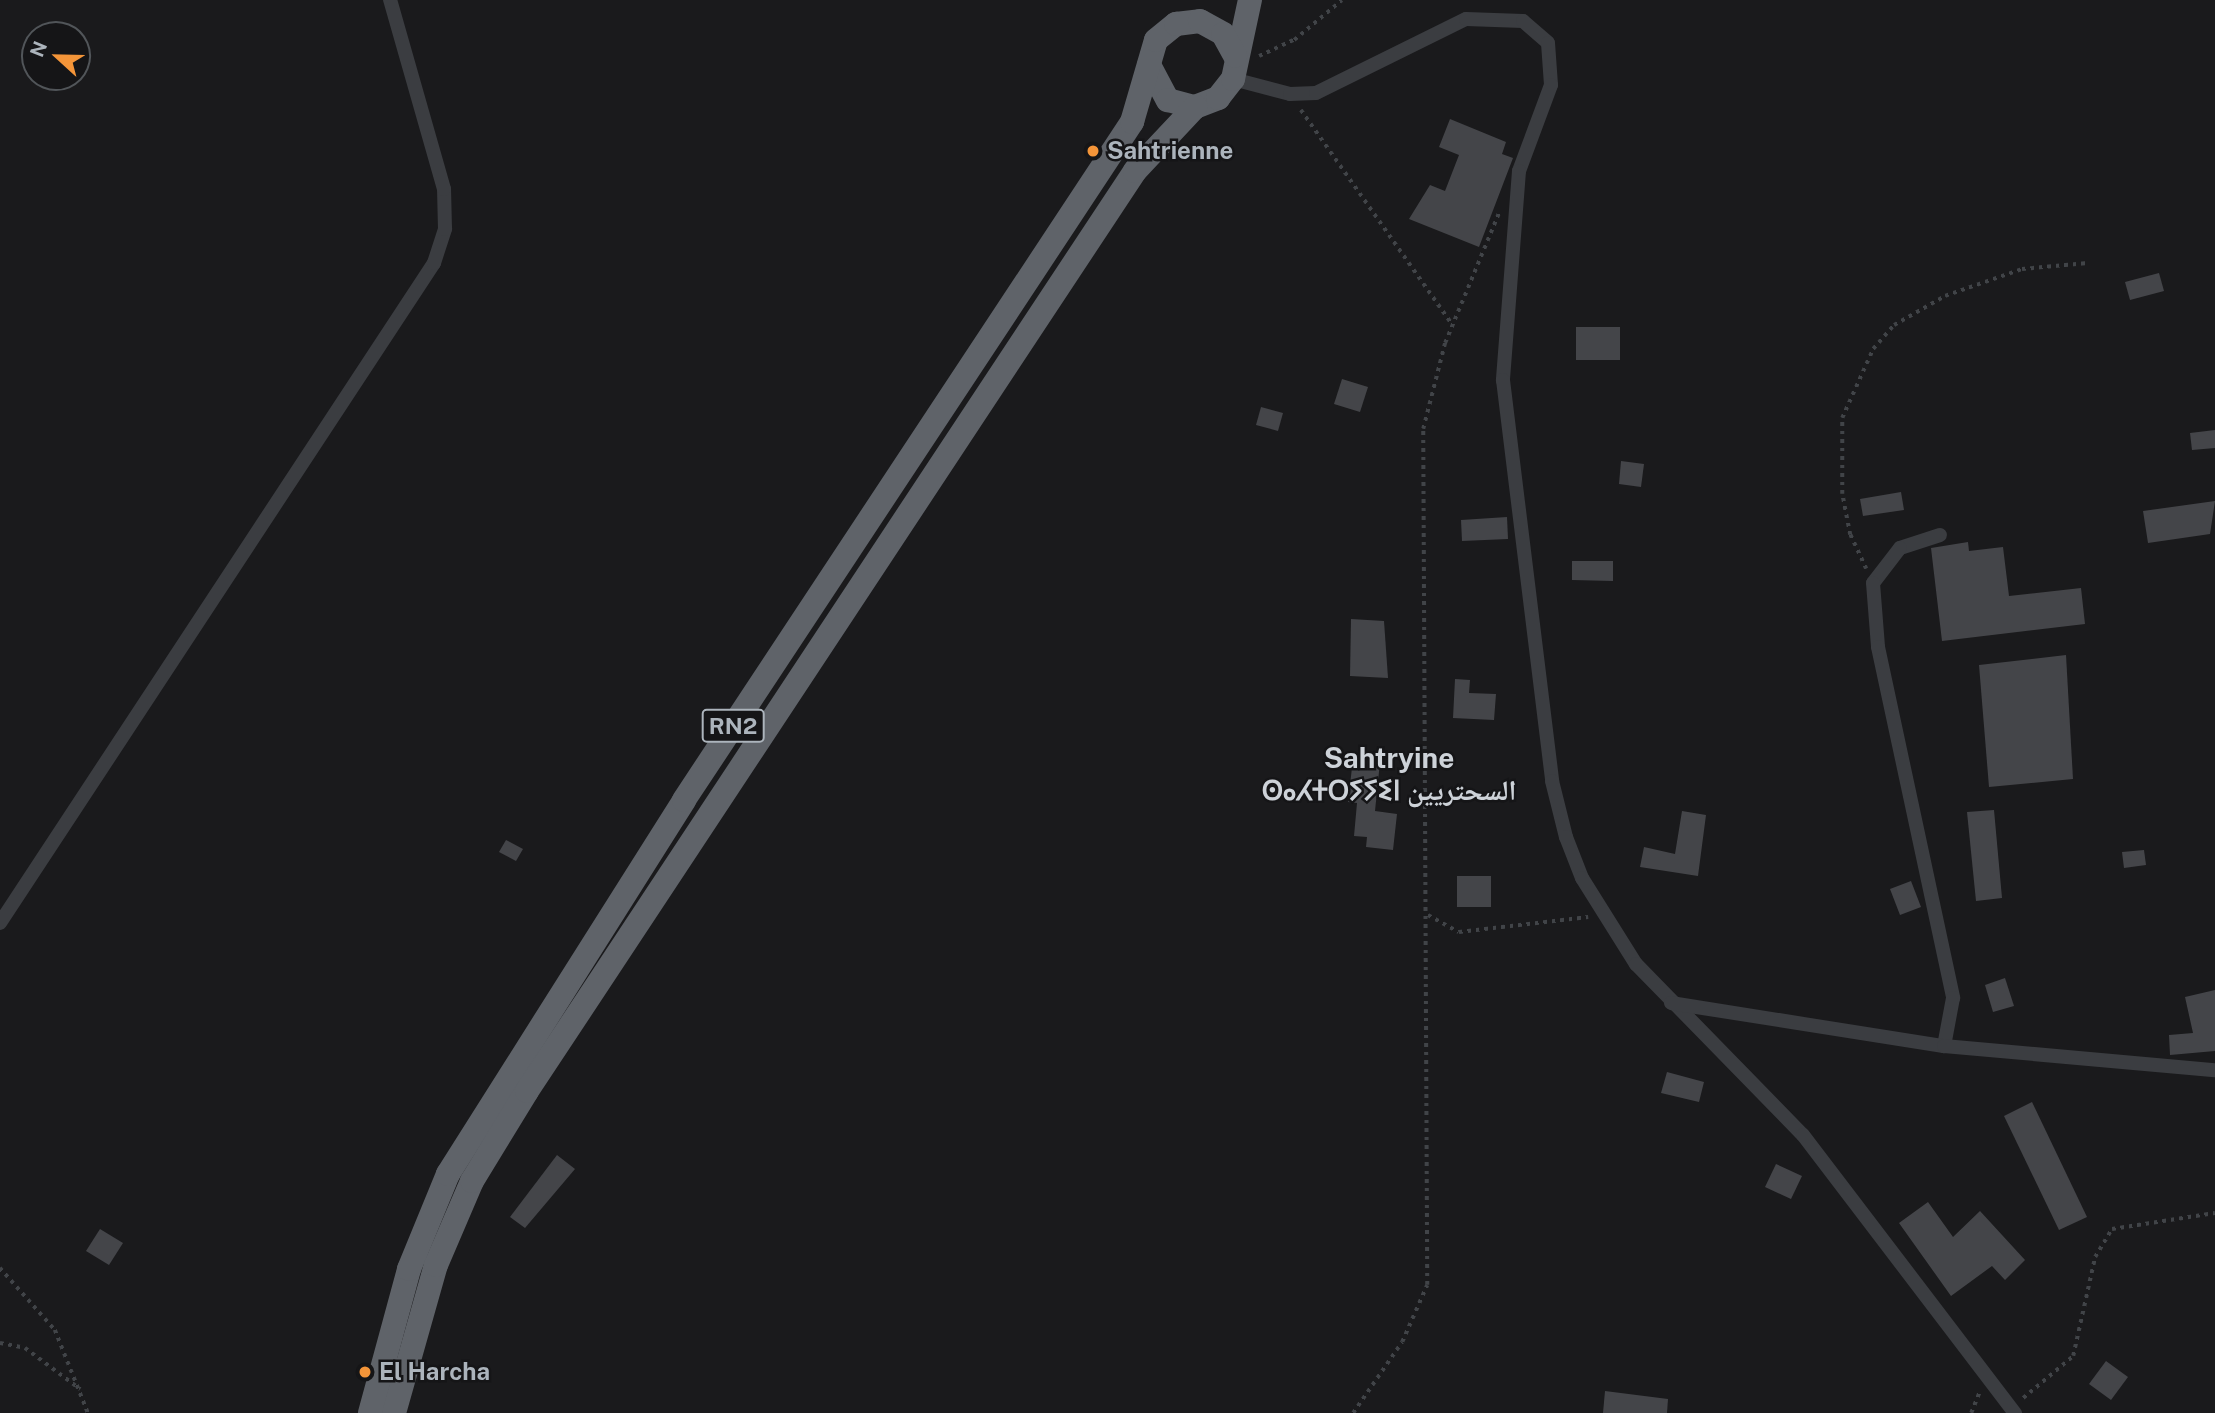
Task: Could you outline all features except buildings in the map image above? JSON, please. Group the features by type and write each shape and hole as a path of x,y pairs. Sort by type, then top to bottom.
{"highway":[{"name":"RN2","path":"370,1413 409,1269 449,1174 670,823 1132,122 1156,40 1188,21 1206,0"},
{"path":"1234,67 1250,0"},
{"path":"1188,21 1213,26 1234,67"},
{"path":"1149,65 1168,100 1195,107"},
{"name":"RN2","path":"394,1413 436,1265 472,1181 527,1091 1135,171 1195,107 1218,99 1234,67"}],"street":[{"path":"0,923 434,263 445,229 444,189 390,0"},
{"path":"1234,67 1290,94 1316,93 1466,19 1523,21 1548,43 1550,85 1519,171 1505,320 1505,431 1552,781 1566,837 1603,914 1671,1003 1803,1135 2013,1410"},
{"path":"1940,535 1900,548 1873,583 1878,647 1953,998 1944,1046"},
{"path":"1671,1003 1944,1046 2215,1070"}],"path":[{"path":"1234,67 1294,40 1342,0"},
{"path":"1290,94 1452,324"},
{"path":"1353,1413 1402,1342 1427,1285 1428,915 1419,516 1423,429 1452,324 1519,171"},
{"path":"1873,583 1850,535 1842,494 1842,418 1873,349 1894,325 1945,296 2022,269 2088,263"},
{"path":"1428,915 1459,932 1603,914"},
{"path":"2013,1410 2073,1356 2095,1257 2112,1229 2215,1213"},
{"path":"0,1268 55,1330 88,1413"},
{"path":"0,1343 25,1348 81,1391"}],"place":[{"name":"Sahtrienne","path":"1093,151"},
{"name":"El Harcha","path":"365,1372"}],"district":[{"name":"Sahtryine ⵙⴰⵃⵜⵔⵢⵢⵉⵏ السحتريين","path":"1389,774"}]}
